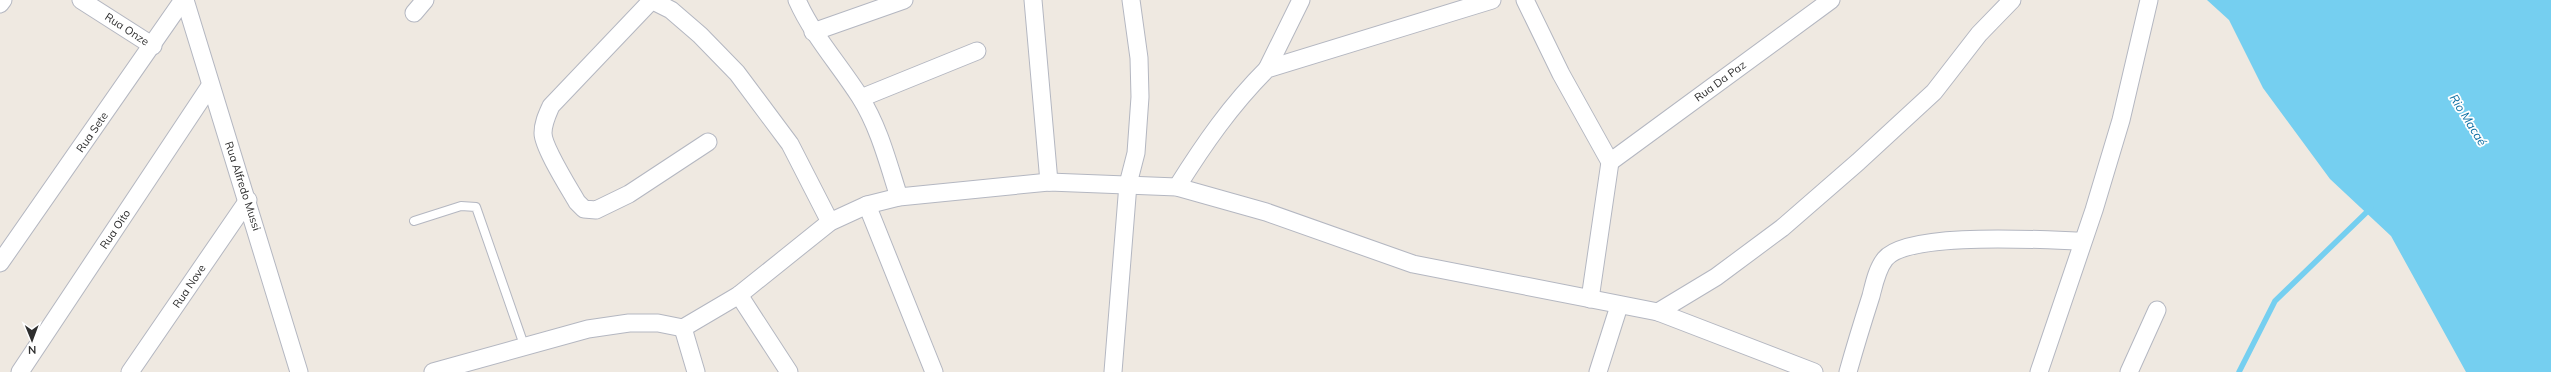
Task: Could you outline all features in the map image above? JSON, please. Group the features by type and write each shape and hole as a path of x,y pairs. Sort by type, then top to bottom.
{"street":[{"path":"0,4 3,0"},
{"name":"Rua Onze","path":"81,0 153,46"},
{"name":"Rua Sete","path":"0,263 184,0"},
{"name":"Rua Alfredo Mussi","path":"184,0 210,86 248,200 299,372"},
{"path":"708,142 629,194 596,210 584,209 577,202 548,148 543,134 545,118 551,106 651,0 671,10 700,35 737,74 790,144 830,222"},
{"path":"797,0 813,32 860,98 879,137 899,196"},
{"path":"813,32 904,0"},
{"path":"1033,0 1049,182"},
{"path":"1113,372 1128,184 1136,153 1140,97 1139,58 1131,0"},
{"path":"1177,187 1214,128 1240,96 1267,69 1300,0"},
{"path":"1267,69 1492,0"},
{"path":"1525,0 1561,74 1610,162 1590,299"},
{"name":"Rua Da Paz","path":"1610,162 1831,0"},
{"path":"1658,312 1716,277 1782,228 1858,162 1934,92 1979,34 2012,0"},
{"path":"2039,372 2082,241 2094,210 2121,120 2150,0"},
{"path":"860,98 977,51"},
{"name":"Rua Oito","path":"20,372 210,86"},
{"path":"433,372 524,345 588,329 630,323 658,323 683,328 739,295 830,222 867,205 899,196 1049,182 1177,187 1266,212 1413,264 1619,306 1658,312 1814,372"},
{"name":"Rua Nove","path":"130,372 248,200"},
{"path":"867,205 934,372"},
{"path":"1848,372 1876,280 1883,261 1892,251 1920,243 1972,240 2082,241"},
{"path":"739,295 789,372"},
{"path":"1598,372 1619,306"},
{"path":"2128,372 2157,310"},
{"path":"683,328 696,372"}],"lane":[{"path":"414,221 461,206 476,207 524,345"}],"water":[{"name":"Rio Macaé","path":"2207,0 2551,0 2551,372 2466,372 2391,236 2330,179 2263,88 2229,20"}],"waterway":[{"path":"2239,372 2275,301 2371,208"}]}
